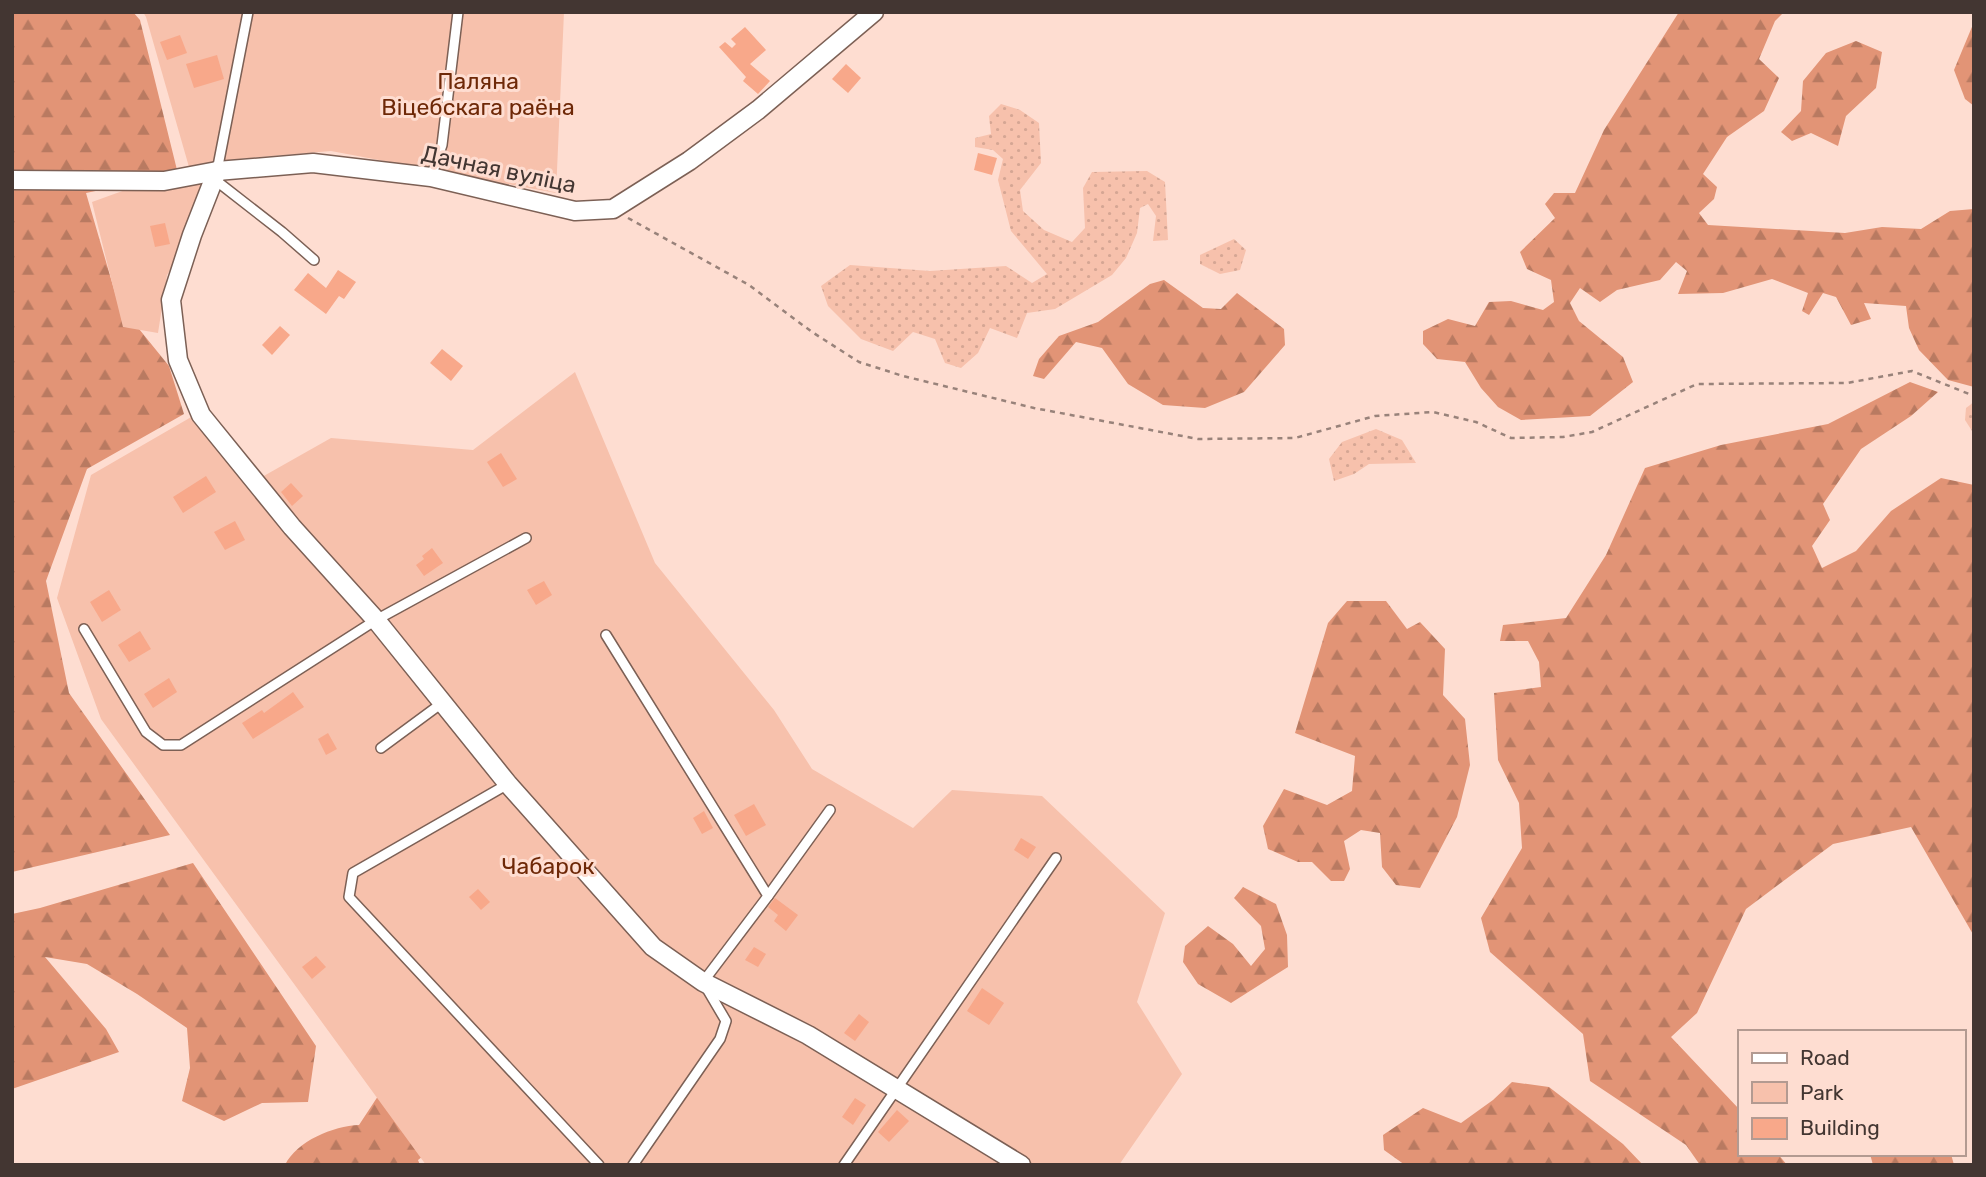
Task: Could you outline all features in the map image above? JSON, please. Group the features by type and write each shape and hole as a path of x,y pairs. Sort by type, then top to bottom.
{"street":[{"name":"Дачная вуліца","path":"12,180 164,181 313,163 431,177 575,211 613,209 689,161 758,110 874,12"},
{"path":"216,175 192,235 171,300 178,360 201,415 292,527 376,620 508,784 653,947 704,982 808,1035 1019,1164"}],"lane":[{"path":"248,12 216,175 314,260"},
{"path":"431,177 442,145 458,12"},
{"path":"84,629 146,732 163,745 181,745 376,620 526,538"},
{"path":"606,635 768,896"},
{"path":"381,747 442,703"},
{"path":"508,784 353,873 349,897 599,1165"},
{"path":"633,1165 720,1040 726,1021 704,982 830,810"},
{"path":"844,1165 1056,858"}],"path":[{"path":"613,209 749,285 812,332 859,362 903,376 1034,408 1198,439 1295,438 1375,416 1433,412 1476,422 1511,438 1563,437 1592,432 1697,384 1847,383 1912,371 1974,396"}],"green space":[{"path":"12,12 133,12 140,20 178,174 86,193 118,303 169,366 184,414 87,469 46,581 69,693 170,835 12,872"},
{"name":"Паляна Віцебскага раёна","path":"143,12 564,12 556,193 331,151 237,159 167,275 158,333 123,327 92,202 189,167"},
{"path":"1679,12 1784,12 1775,21 1759,59 1779,78 1764,111 1727,137 1703,174 1717,187 1714,199 1699,213 1708,225 1845,233 1882,227 1921,229 1950,211 1974,209 1974,387 1948,380 1919,350 1909,328 1906,306 1864,303 1871,319 1851,325 1836,297 1823,293 1809,315 1802,311 1808,293 1772,279 1723,293 1678,294 1687,271 1676,262 1660,280 1617,290 1600,302 1580,288 1570,303 1579,321 1623,357 1633,382 1590,416 1521,420 1498,407 1481,388 1465,362 1437,359 1423,344 1423,331 1448,319 1475,326 1489,302 1511,301 1543,310 1554,302 1551,280 1527,269 1520,252 1555,218 1545,204 1554,193 1575,193 1604,130"},
{"path":"1974,22 1974,106 1965,99 1954,70"},
{"path":"1856,41 1882,52 1876,88 1846,116 1838,146 1811,133 1792,141 1781,132 1801,111 1803,81 1826,53"},
{"path":"1001,104 1020,110 1039,123 1041,163 1020,190 1023,211 1044,230 1072,242 1085,228 1083,188 1092,172 1147,171 1165,182 1168,240 1153,241 1156,216 1148,204 1140,208 1137,233 1126,258 1112,275 1055,309 1027,313 1017,338 990,328 978,353 961,368 945,363 935,339 913,332 893,351 861,339 828,306 821,286 850,265 930,271 1006,266 1032,283 1047,274 1011,231 998,180 1003,159 993,150 975,147 975,138 991,134 989,116"},
{"path":"1234,239 1246,250 1240,270 1220,274 1200,264 1200,255"},
{"path":"1164,280 1203,308 1221,309 1237,293 1284,329 1285,345 1244,392 1205,408 1163,405 1128,384 1102,348 1076,342 1044,379 1033,376 1039,359 1059,336 1098,322 1150,284"},
{"name":"Чабарок","path":"575,372 655,563 774,710 812,769 913,828 952,790 1042,796 1165,913 1137,1002 1182,1074 1119,1165 426,1165 101,719 57,598 91,475 193,416 246,486 331,438 473,450"},
{"path":"1910,382 1938,392 1911,416 1861,449 1823,504 1830,520 1812,546 1822,568 1856,551 1891,511 1941,478 1974,485 1974,936 1911,827 1833,844 1746,909 1697,1013 1671,1037 1738,1108 1738,1156 1780,1156 1787,1165 1700,1165 1686,1145 1590,1081 1583,1034 1490,952 1481,918 1522,848 1519,803 1498,760 1494,693 1541,687 1539,662 1528,641 1500,641 1503,625 1566,618 1606,555 1645,468 1721,445 1828,424"},
{"path":"1974,402 1974,434 1965,420 1966,408"},
{"path":"1376,429 1402,440 1416,463 1369,464 1354,474 1334,481 1329,459 1342,442"},
{"path":"1347,601 1386,601 1407,629 1420,622 1445,649 1443,695 1465,719 1470,765 1457,817 1420,888 1396,885 1382,867 1380,833 1361,830 1344,841 1350,869 1344,881 1331,881 1312,862 1298,862 1268,849 1263,826 1284,789 1327,805 1352,791 1355,756 1295,733 1328,623"},
{"path":"193,863 316,1046 308,1102 262,1103 224,1121 182,1101 190,1068 187,1028 87,964 45,957 106,1029 119,1052 12,1089 12,914"},
{"path":"1243,887 1276,904 1287,935 1288,967 1231,1003 1198,984 1183,962 1185,946 1208,926 1233,944 1251,966 1265,949 1261,926 1234,898"},
{"path":"1512,1082 1549,1087 1623,1144 1643,1165 1405,1165 1384,1150 1383,1135 1423,1108 1461,1123 1493,1100"},
{"path":"382,1090 432,1149 418,1160 420,1165 285,1165 298,1149 317,1136 338,1128 359,1125"},
{"path":"1871,1156 1952,1156 1954,1165 1873,1165"}],"building":[{"path":"745,27 766,50 750,64 770,81 758,94 743,81 746,77 719,47 725,42 732,48 736,44 731,39"},
{"path":"180,35 187,53 167,60 160,42"},
{"path":"217,55 224,79 194,88 186,64"},
{"path":"846,64 861,78 848,93 832,79"},
{"path":"978,153 997,158 992,175 974,170"},
{"path":"165,223 170,244 155,247 150,226"},
{"path":"338,270 356,282 344,299 339,296 326,314 294,290 308,273 326,288"},
{"path":"280,326 290,335 272,355 262,345"},
{"path":"442,349 463,366 451,381 430,363"},
{"path":"501,453 517,479 503,487 487,462"},
{"path":"206,476 216,492 183,513 173,497"},
{"path":"291,483 303,496 292,506 281,492"},
{"path":"235,521 245,540 225,550 214,532"},
{"path":"432,548 443,563 424,576 416,565"},
{"path":"544,581 552,595 536,605 527,590"},
{"path":"109,590 121,610 102,622 90,602"},
{"path":"140,631 151,649 129,662 118,645"},
{"path":"169,678 177,692 153,708 144,694"},
{"path":"293,692 304,707 253,739 242,723 262,710 264,713"},
{"path":"328,733 337,749 326,755 318,739"},
{"path":"754,804 766,825 746,836 734,815"},
{"path":"704,811 713,828 702,834 693,818"},
{"path":"1021,838 1036,847 1028,859 1014,850"},
{"path":"478,889 490,902 481,910 469,897"},
{"path":"775,898 798,915 786,931 774,921 778,915 768,907"},
{"path":"754,947 766,954 758,967 745,960"},
{"path":"316,956 326,967 312,979 302,967"},
{"path":"982,988 1004,1003 989,1025 967,1011"},
{"path":"859,1014 869,1022 855,1041 844,1033"},
{"path":"855,1098 866,1105 853,1125 842,1117"},
{"path":"897,1110 909,1121 889,1142 878,1132"}]}
